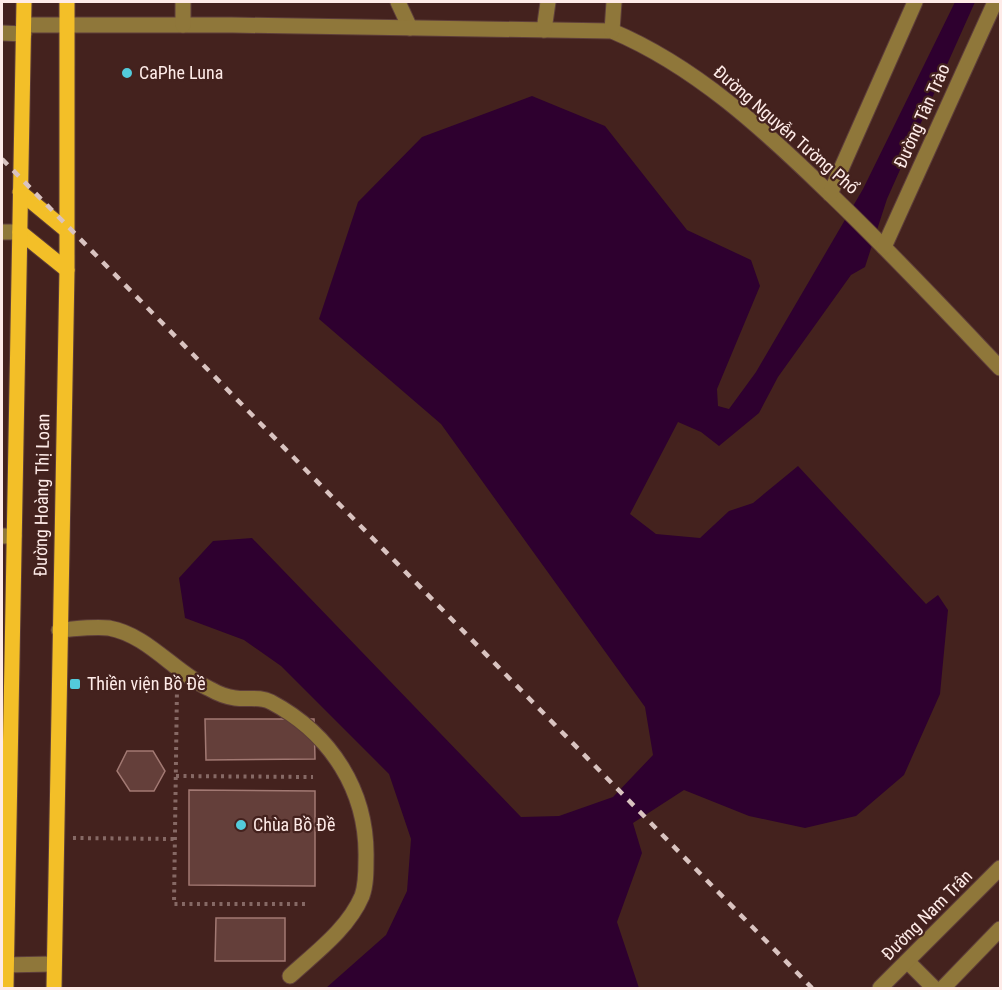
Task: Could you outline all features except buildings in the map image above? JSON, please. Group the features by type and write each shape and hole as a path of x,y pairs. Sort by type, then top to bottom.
{"main road":[{"name":"Đường Hoàng Thị Loan","path":"6,988 4,965 8,536 20,232 24,2"},
{"name":"Đường Hoàng Thị Loan","path":"54,988 67,270 67,2"},
{"path":"20,192 66,230"},
{"path":"20,232 67,270"}],"street":[{"path":"183,2 183,26"},
{"path":"398,2 410,28"},
{"path":"544,30 548,2"},
{"path":"612,32 614,2"},
{"path":"830,194 915,2"},
{"name":"Đường Tân Trào","path":"884,247 995,2"},
{"name":"Đường Nguyễn Tường Phổ","path":"2,33 67,25 612,32 642,44 696,78 738,110 843,205 1000,368"},
{"path":"2,232 20,232"},
{"path":"59,630 106,628 121,631 210,689 238,698 260,698 304,724 339,763 360,802 367,840 366,879 362,896 332,938 290,976"},
{"name":"Đường Nam Trân","path":"880,988 1000,868"},
{"path":"943,988 1000,929"},
{"path":"908,962 934,988"},
{"path":"4,965 54,964"}],"path":[{"path":"177,668 174,904 307,904"},
{"path":"176,776 313,777"},
{"path":"57,838 175,840"}],"shaded area":[{"path":"955,2 975,2 887,199 865,267 851,275 778,377 759,413 719,446 701,432 678,422 630,514 656,534 700,538 729,511 753,503 798,466 926,604 938,595 948,610 940,694 904,775 856,816 805,828 749,816 684,790 633,823 642,853 617,922 639,988 326,988 386,935 407,891 411,839 389,774 281,666 244,640 185,618 179,578 213,541 252,538 521,817 559,816 613,797 653,755 645,707 441,424 319,319 358,202 422,137 532,96 605,126 687,230 751,260 760,286 717,389 718,406 729,409 756,372 863,189"}],"railway":[{"path":"2,159 812,988"}],"place":[{"name":"CaPhe Luna","path":"127,73"},
{"name":"Thiền viện Bồ Đề","path":"75,684"},
{"name":"Chùa Bồ Đề","path":"241,825"}]}
